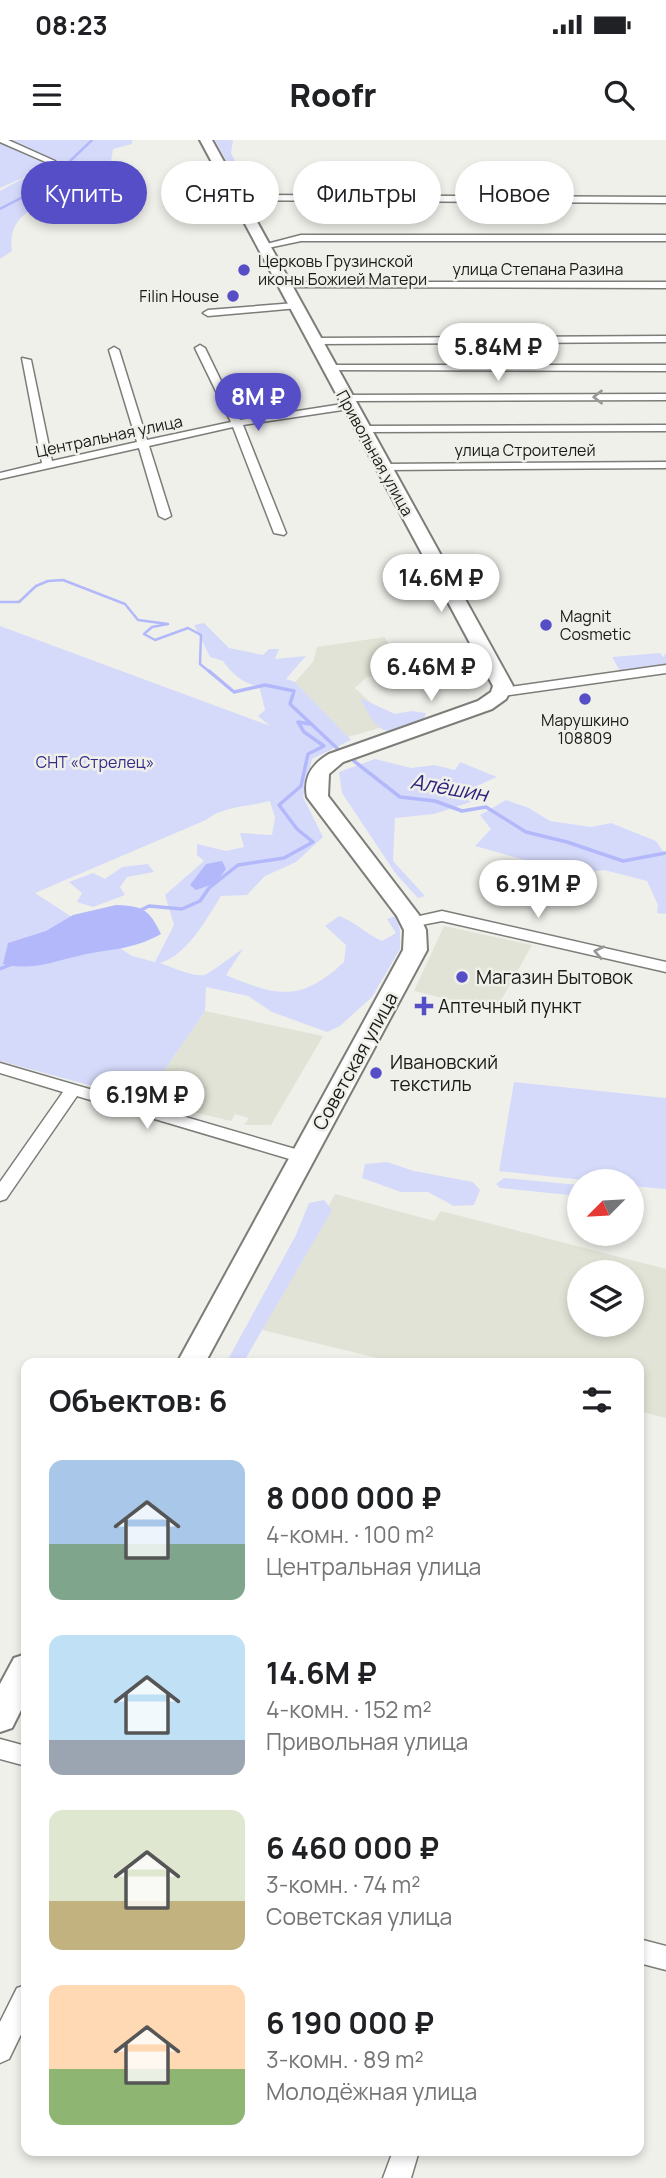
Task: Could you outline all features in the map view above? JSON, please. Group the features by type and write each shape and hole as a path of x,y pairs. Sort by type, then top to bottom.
{"street":[{"path":"1,140 51,161"},
{"name":"Привольная улица","path":"206,140 217,161"},
{"path":"279,198 666,200"},
{"name":"Привольная улица","path":"252,224 346,402 503,683 502,692"},
{"path":"264,246 301,238 666,237"},
{"name":"улица Степана Разина","path":"284,285 666,285"},
{"path":"208,313 295,306"},
{"path":"315,341 666,339"},
{"path":"200,348 237,424 280,533"},
{"path":"114,351 165,516"},
{"path":"26,359 48,466"},
{"path":"329,368 666,368"},
{"name":"Центральная улица","path":"0,476 346,402 666,397"},
{"path":"362,429 666,428"},
{"name":"улица Строителей","path":"384,467 666,465"},
{"path":"666,669 502,692 480,708 329,763 317,778 318,797 411,922 442,916 666,967"},
{"name":"Советская улица","path":"194,1358 414,954 416,936 411,922"},
{"path":"0,1068 303,1157"},
{"path":"0,1195 74,1088"},
{"path":"0,1717 21,1677"},
{"path":"0,1749 21,1755"},
{"path":"644,1952 666,1958"},
{"path":"0,2050 21,2007"},
{"path":"397,2178 404,2156"}],"shaded area":[{"path":"385,637 402,671 367,677 355,688 393,724 348,737 295,682 313,662 317,647"},
{"path":"444,926 532,945 495,1011 414,991"},
{"path":"205,1011 323,1036 271,1125 244,1125 249,1118 235,1114 231,1121 144,1100"},
{"path":"335,1194 434,1221 441,1211 567,1243 567,1246 631,1260 567,1260 567,1337 644,1337 644,1263 666,1269 666,1418 644,1412 644,1358 377,1358 262,1330"}],"green space":[{"path":"0,140 132,140 132,144 113,149 111,161 21,161 21,178 0,188"},
{"path":"215,140 233,140 231,153 235,161 226,161"},
{"path":"21,180 21,217 12,237 12,251 0,259 0,191"},
{"name":"СНТ «Стрелец»","path":"204,623 229,648 263,655 269,649 279,649 275,659 306,656 286,679 295,682 351,740 312,759 303,797 323,837 296,862 265,876 247,895 221,896 187,945 170,959 160,963 188,973 204,975 243,949 226,975 275,991 301,989 315,984 344,962 346,945 325,926 339,916 382,941 396,933 387,919 396,916 400,930 400,949 372,997 340,1026 327,1032 272,1012 248,996 206,987 205,1011 144,1100 0,1061 0,626 270,726 258,716 265,710 259,686 243,681 223,661 210,657 194,625","holes":["270,801 275,818 272,835 240,833 244,847 226,851 197,844 197,855 204,861 165,895 174,925 155,962 132,956 35,893 228,809"]},
{"path":"660,653 663,657 666,653 666,665 620,671 612,657"},
{"path":"360,698 395,714 411,711 426,713 424,719 410,725 391,731 384,730 373,720"},
{"path":"375,759 411,768 434,765 455,770 460,762 497,777 463,792 471,802 434,814 395,818 393,861 425,896 418,898 396,874 342,793 339,772"},
{"path":"506,800 529,808 550,821 591,827 611,823 656,841 666,856 666,914 657,913 658,905 647,881 604,870 575,874 475,846 491,829 480,815"},
{"path":"148,864 154,872 127,877 120,887 125,895 93,907 77,902 82,893 69,882 93,873 105,879 122,867"},
{"path":"514,1082 666,1098 666,1189 644,1187 644,1169 567,1169 567,1178 499,1171"},
{"path":"387,1162 414,1171 473,1182 480,1190 474,1205 454,1206 428,1192 401,1192 362,1178 365,1164"},
{"path":"504,1178 567,1184 567,1195 500,1188 496,1184"},
{"path":"324,1200 332,1210 246,1358 229,1358 296,1235 309,1203"}],"water":[{"path":"222,861 226,869 216,883 196,890 190,885 206,864"},
{"path":"116,905 144,910 153,919 161,934 130,946 41,965 23,967 3,964 8,943 46,931 73,915"}],"waterway":[{"path":"0,209 44,186 92,140"},
{"path":"0,602 19,602 36,586 48,581 63,580 125,604 138,620 168,624 152,627 144,634 155,640 188,628 201,635 200,664 211,673"},
{"path":"209,671 234,692 265,685 294,691 290,704 340,751"},
{"path":"139,911 149,906 182,909 200,901 209,888 238,865 284,858 313,842 297,829 279,805 301,786 308,754 324,746 304,732 298,722 310,724"},
{"name":"Алёшин","path":"354,761 400,797 435,801 462,811 486,807 526,832 567,842 623,861 666,853"},
{"path":"0,969 12,964"}],"place":[{"name":"Церковь Грузинской иконы Божией Матери","path":"244,270"},
{"name":"Filin House","path":"233,296"},
{"name":"Magnit Cosmetic","path":"546,625"},
{"name":"Марушкино 108809","path":"585,699"},
{"name":"Магазин Бытовок","path":"462,977"},
{"name":"Аптечный пункт","path":"424,1006"},
{"name":"Ивановский текстиль","path":"376,1073"}]}
